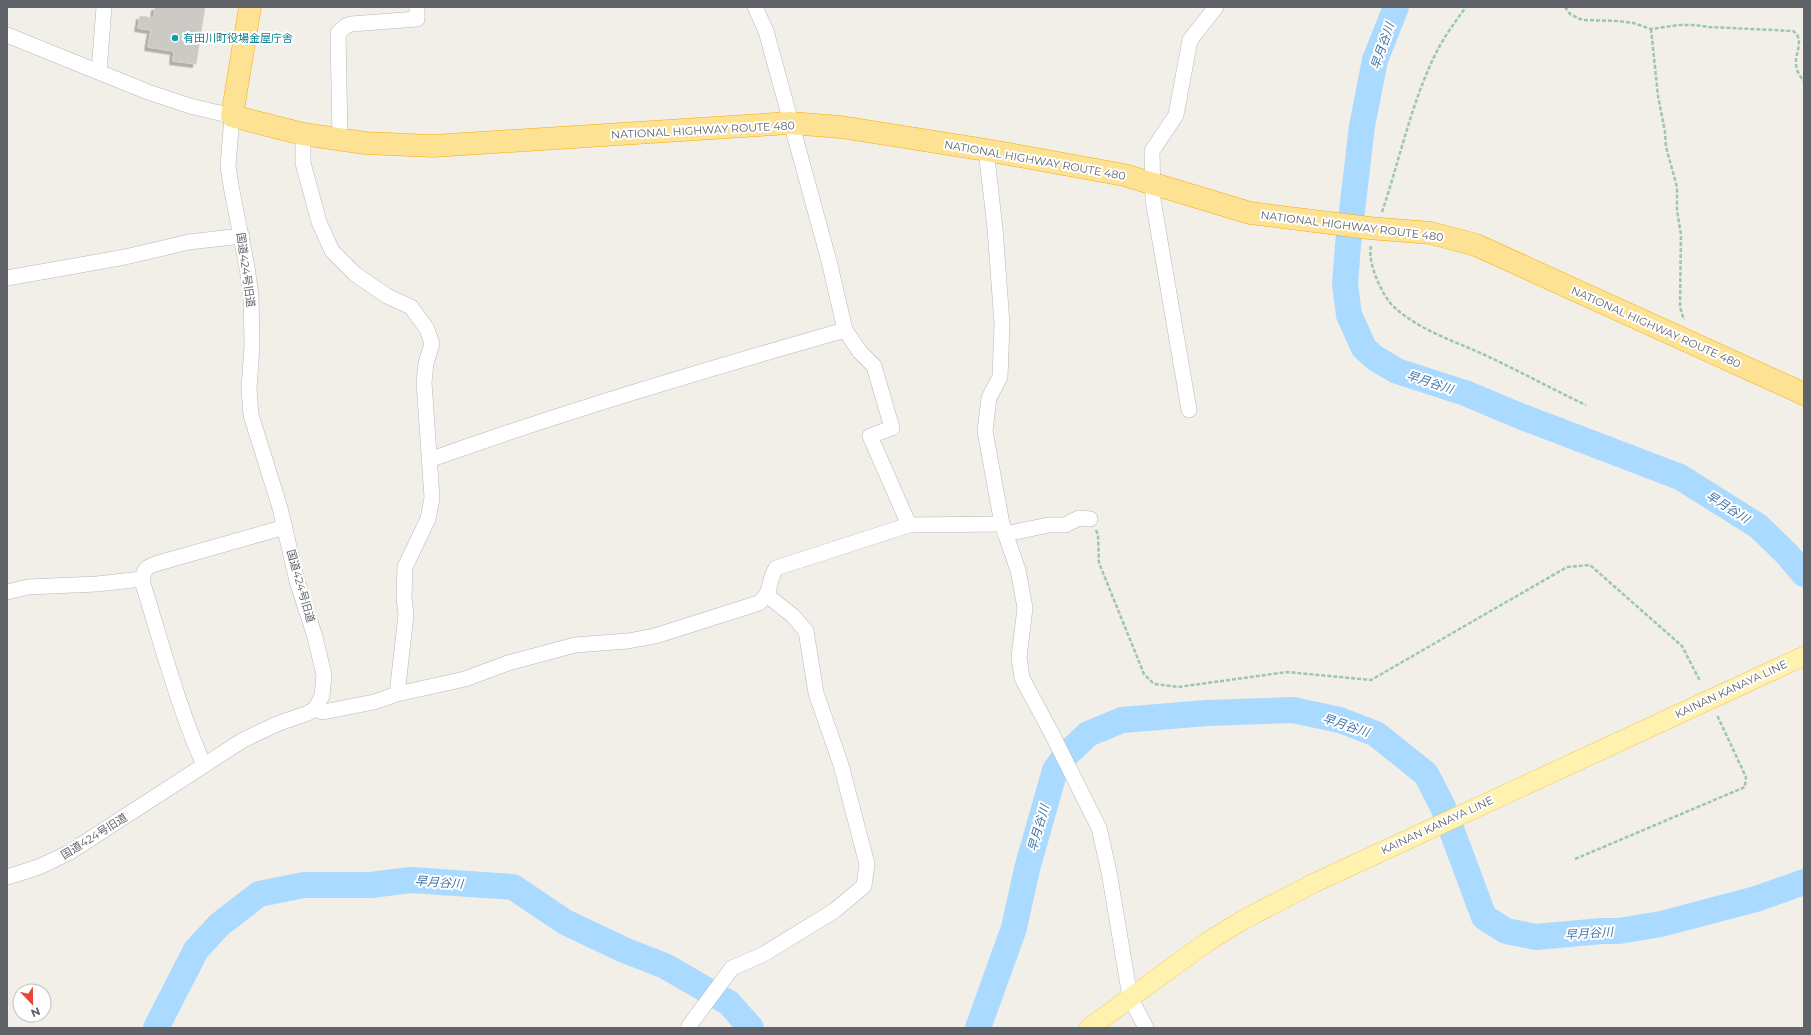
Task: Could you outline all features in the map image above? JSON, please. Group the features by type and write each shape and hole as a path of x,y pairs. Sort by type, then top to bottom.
{"highway":[{"path":"232,116 250,7"},
{"name":"NATIONAL HIGHWAY ROUTE 480","path":"232,116 303,134 365,143 433,146 790,123 841,127 986,150 1124,175 1250,213 1373,228 1431,233 1476,245 1804,394"}],"main road":[{"name":"KAINAN KANAYA LINE","path":"1089,1028 1207,942 1243,920 1312,884 1804,656"}],"street":[{"path":"99,72 104,7"},
{"path":"340,140 338,34 346,26 351,24 417,19 417,7"},
{"path":"755,7 766,31 790,123 830,261 844,330 860,352 874,366 892,428 870,436 909,526"},
{"path":"1189,410 1153,200 1152,151 1176,114 1190,40 1216,7"},
{"path":"7,35 170,100 232,116"},
{"name":"国道424号旧道","path":"7,877 39,867 70,852 243,740 315,709 322,696 324,675 311,623 295,574 285,527 251,415 249,389 252,323 247,267 228,166 232,116"},
{"path":"303,134 303,163 319,222 332,251 355,274 388,296 411,307 427,329 432,344 426,363 424,382 432,498 428,519 405,567 404,597 406,615 397,694"},
{"path":"986,150 995,228 1002,324 1000,377 989,398 985,431 1004,529 1018,570 1025,608 1019,657 1022,678 1099,828 1109,872 1130,997 1146,1028"},
{"path":"7,278 111,260 189,242 242,236"},
{"path":"429,460 649,387 844,330"},
{"path":"315,709 324,712 374,702 397,694 465,679 508,663 574,644 628,641 655,636 759,604 768,596 771,576 776,568 909,526 1004,529 1065,525 1079,518 1090,519"},
{"path":"204,765 192,738 149,606 142,574 148,567 285,527"},
{"path":"7,592 28,587 97,584 142,579"},
{"path":"690,1028 689,1026 732,968 762,955 834,911 864,886 867,864 841,765 816,693 806,632 793,616 768,596"}],"path":[{"path":"1466,7 1451,26 1436,52 1419,92 1373,228 1371,249 1372,263 1384,295 1399,311 1436,334 1485,355 1586,405"},
{"path":"1565,7 1570,14 1582,20 1633,23 1651,29 1679,25 1695,25 1793,31 1798,36 1799,41 1796,65 1804,82"},
{"path":"1651,29 1658,96 1666,132 1666,148 1677,187 1677,210 1681,235 1680,307 1692,343"},
{"path":"1090,519 1098,536 1099,563 1144,674 1154,684 1178,687 1287,672 1371,680 1567,567 1590,565 1682,646 1700,681"},
{"path":"1575,859 1745,787 1746,777 1717,715"}],"building":[{"name":"有田川町役場金屋庁舎","path":"155,7 205,7 196,64 173,61 174,51 148,47 151,30 138,28 140,16 154,18"}],"waterway":[{"name":"早月谷川","path":"1396,7 1375,60 1362,126 1348,245 1345,284 1349,315 1364,348 1375,358 1397,371 1465,393 1520,416 1680,477 1758,526 1786,553 1804,574"},
{"name":"早月谷川","path":"978,1028 1014,928 1027,869 1055,770 1067,754 1088,734 1122,720 1207,713 1293,710 1340,720 1376,734 1426,774 1443,807 1484,917 1506,931 1536,937 1602,931 1619,931 1661,924 1756,899 1804,882"},
{"name":"早月谷川","path":"156,1028 196,950 219,925 259,894 304,885 371,885 411,880 513,887 565,922 624,950 665,966 729,1003 751,1028"}],"place":[{"name":"有田川町役場金屋庁舎","path":"175,38"}]}
